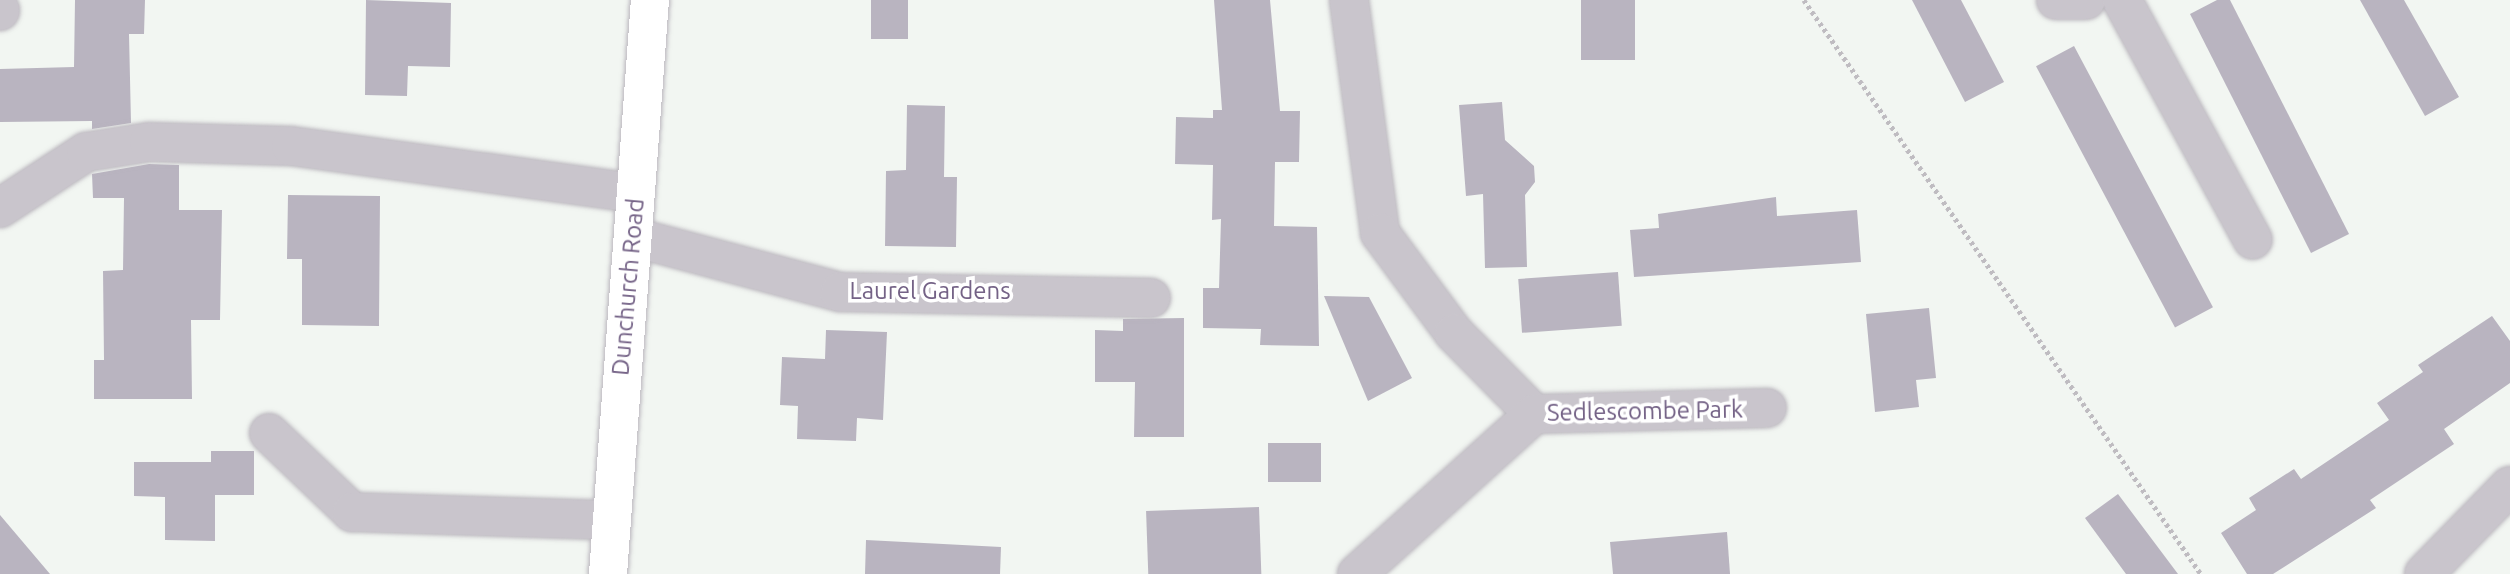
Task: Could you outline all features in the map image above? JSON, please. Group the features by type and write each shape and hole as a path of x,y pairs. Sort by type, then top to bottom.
{"highway":[{"name":"Dunchurch Road","path":"608,574 609,520 650,0"}],"street":[{"name":"Sedlescombe Park","path":"1349,0 1358,102 1380,233 1454,333 1534,414 1767,408"},
{"path":"2056,0 2086,0"},
{"path":"2122,0 2253,240"},
{"path":"0,208 86,152 149,142 290,146 636,193"},
{"name":"Laurel Gardens","path":"633,237 841,292 1151,298"},
{"path":"1357,574 1534,414"},
{"path":"269,433 352,512 609,520"},
{"path":"2424,574 2510,486"}],"path":[{"path":"1804,0 2201,574"}],"building":[{"path":"75,0 145,0 144,34 129,34 131,123 92,129 92,121 0,122 0,69 74,67"},
{"path":"366,0 451,3 450,67 408,66 407,96 365,95"},
{"path":"871,0 908,0 908,39 871,39"},
{"path":"1214,0 1270,0 1280,111 1300,111 1299,162 1275,162 1274,226 1317,227 1319,346 1260,345 1261,329 1203,328 1203,288 1219,288 1221,219 1212,220 1213,165 1175,164 1176,117 1213,118 1213,110 1222,110"},
{"path":"1581,0 1635,0 1635,60 1581,60"},
{"path":"1912,0 1961,0 2004,82 1965,102"},
{"path":"2217,0 2230,0 2349,234 2311,253 2190,14"},
{"path":"2360,0 2404,0 2459,97 2425,116"},
{"path":"2074,46 2213,307 2175,328 2036,66"},
{"path":"1502,102 1505,140 1534,166 1535,182 1525,195 1527,267 1485,268 1483,194 1466,196 1459,105"},
{"path":"907,105 945,106 944,177 957,177 956,247 885,246 886,171 906,170"},
{"path":"149,164 179,165 179,210 222,210 220,320 191,320 192,399 94,399 94,360 104,360 103,271 123,270 124,198 93,198 92,174"},
{"path":"288,195 380,196 379,326 302,325 302,259 287,259"},
{"path":"1776,197 1777,216 1857,210 1861,262 1634,277 1630,230 1659,228 1658,214"},
{"path":"1618,272 1622,326 1522,333 1518,279"},
{"path":"1324,296 1369,297 1412,378 1368,401"},
{"path":"1929,308 1936,378 1916,380 1919,407 1875,412 1866,314"},
{"path":"2492,316 2510,341 2510,383 2444,429 2454,444 2370,500 2376,508 2273,574 2247,574 2221,533 2256,510 2249,498 2294,469 2301,479 2389,420 2377,403 2423,372 2418,365"},
{"path":"1184,318 1184,437 1134,437 1135,382 1095,382 1095,330 1123,331 1123,319"},
{"path":"826,330 887,332 883,420 857,418 856,441 797,439 798,406 780,405 782,357 825,359"},
{"path":"1268,443 1321,443 1321,482 1268,482"},
{"path":"211,451 254,451 254,495 215,495 215,541 165,540 165,497 134,496 134,462 211,462"},
{"path":"2118,494 2178,574 2126,574 2085,518"},
{"path":"1259,507 1261,574 1148,574 1146,511"},
{"path":"0,515 50,574 0,574"},
{"path":"1727,532 1730,574 1613,574 1610,542"},
{"path":"866,540 1001,547 1000,574 865,574"}]}
